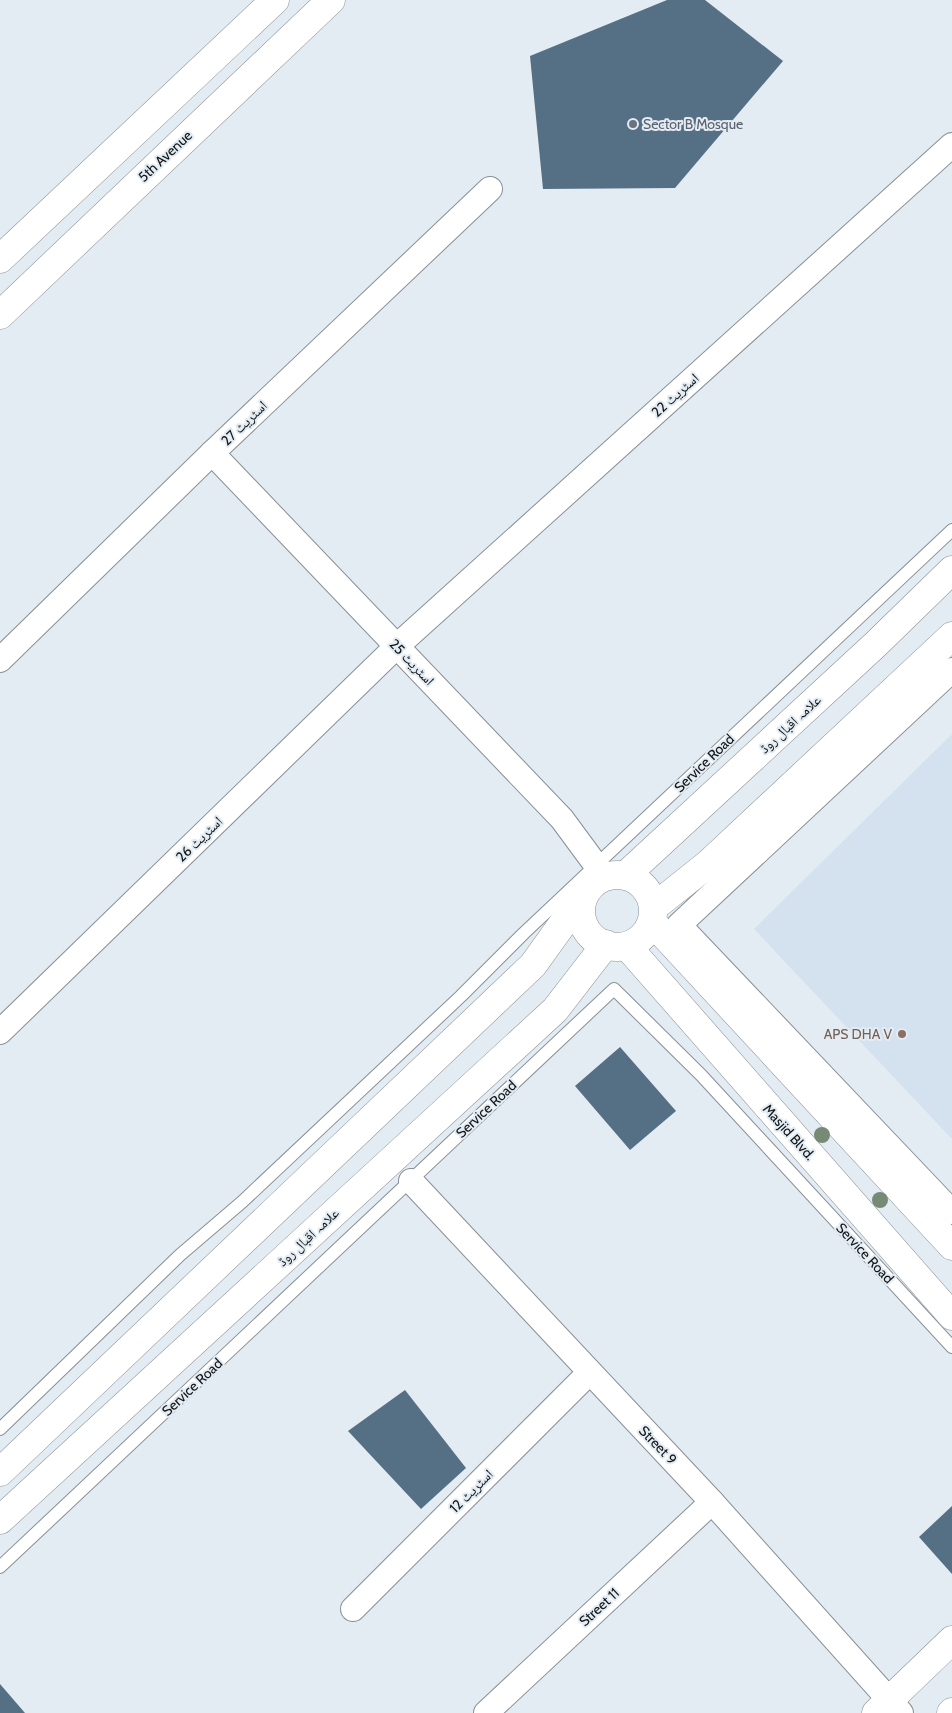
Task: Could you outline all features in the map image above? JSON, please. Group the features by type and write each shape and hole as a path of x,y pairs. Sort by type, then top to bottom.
{"main road":[{"path":"0,259 276,0"},
{"name":"5th Avenue","path":"0,315 332,0"},
{"name":"علامہ اقبال روڈ","path":"609,872 854,664 952,570"},
{"path":"584,894 580,913 586,931 616,945 643,938 653,915 952,636"},
{"path":"0,1472 533,965 592,883 609,872 639,881 653,915 952,1246"},
{"name":"علامہ اقبال روڈ","path":"0,1520 555,1010 616,945"},
{"name":"Masjid Blvd.","path":"616,945 952,1316"},
{"path":"888,1709 952,1640"}],"street":[{"name":"اسٹریٹ 22","path":"397,646 952,145"},
{"name":"اسٹریٹ 27","path":"0,660 212,453 490,189"},
{"name":"اسٹریٹ 25","path":"212,453 562,819 609,872"},
{"name":"اسٹریٹ 26","path":"0,1032 397,646"},
{"path":"952,670 680,925 952,1212"},
{"name":"Street 9","path":"411,1181 712,1502 888,1709"},
{"name":"اسٹریٹ 12","path":"353,1609 589,1372"},
{"name":"Street 11","path":"486,1713 712,1502"}],"lane":[{"name":"Service Road","path":"0,1429 180,1255 242,1202 461,996 609,872 952,530"},
{"name":"Service Road","path":"0,1567 614,988 701,1075 952,1347"}],"shaded area":[{"name":"APS DHA V","path":"952,734 952,1139 754,929"}],"building":[{"name":"Sector B Mosque","path":"667,0 705,0 783,61 675,188 543,189 530,56"},
{"path":"620,1047 676,1111 630,1150 575,1086"},
{"path":"405,1390 466,1468 421,1509 348,1431"},
{"path":"952,1506 952,1574 919,1537"},
{"path":"0,1684 25,1713 0,1713"}],"place":[{"name":"Sector B Mosque","path":"633,124"},
{"name":"APS DHA V","path":"902,1034"}]}
